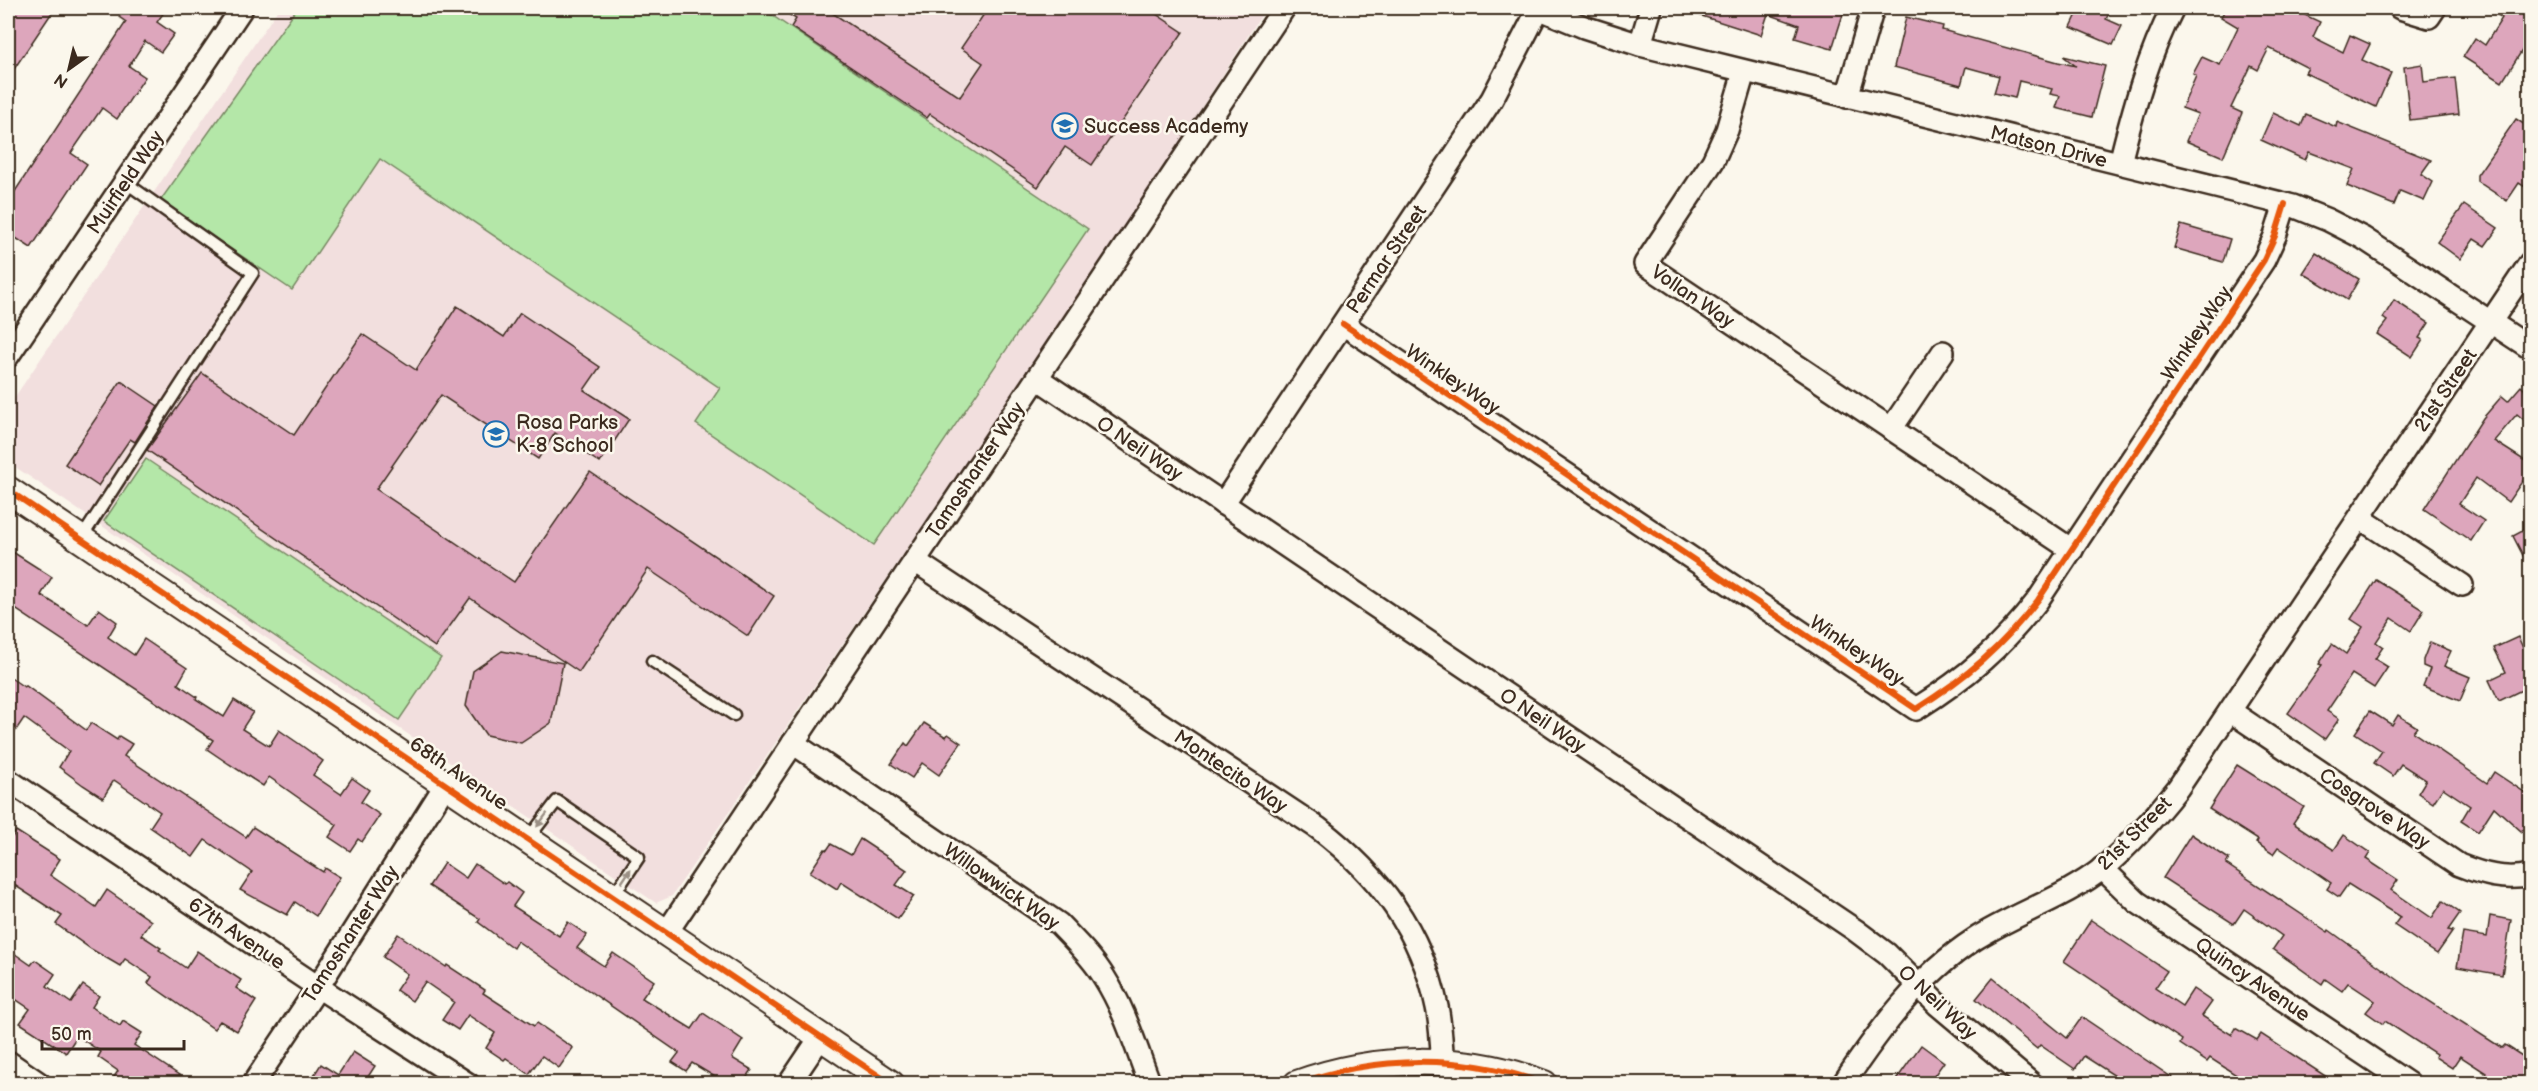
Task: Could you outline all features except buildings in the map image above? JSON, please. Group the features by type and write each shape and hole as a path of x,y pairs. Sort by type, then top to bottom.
{"street":[{"name":"Muirfield Way","path":"8,356 242,8"},
{"name":"Tamoshanter Way","path":"667,932 1284,8"},
{"name":"Matson Drive","path":"1539,8 1584,27 1640,45 2285,204 2328,220 2363,238 2530,348"},
{"name":"Permar Street","path":"1223,504 1492,99 1539,8"},
{"path":"1640,45 1651,8"},
{"path":"1847,97 1873,8"},
{"path":"2120,163 2135,104 2150,60 2173,8"},
{"path":"2400,8 2429,17 2435,8"},
{"name":"Vollan Way","path":"1744,72 1728,130 1713,161 1645,264 2072,550"},
{"name":"Winkley Way","path":"1343,324 1916,709 1954,685 1989,657 2015,630 2038,600 2264,260 2275,236 2285,204"},
{"name":"21st Street","path":"1843,1083 1878,1032 1919,986 1975,940 2073,887 2102,868 2152,821 2178,788 2530,262"},
{"path":"1891,429 1943,352"},
{"name":"O Neil Way","path":"1037,378 1855,930 1887,954 1991,1052 2032,1083"},
{"name":"68th Avenue","path":"8,490 667,932 820,1038 891,1083"},
{"path":"2360,518 2462,585"},
{"name":"Montecito Way","path":"915,561 1318,828 1347,851 1375,879 1413,935 1438,1009 1443,1062"},
{"name":"Cosgrove Way","path":"2230,711 2459,865 2482,874 2508,877 2530,875"},
{"name":"Willowwick Way","path":"793,742 1059,924 1104,976 1120,1007 1150,1083"},
{"name":"67th Avenue","path":"8,780 318,987 468,1083"},
{"name":"Tamoshanter Way","path":"253,1083 318,987 446,784"},
{"name":"Quincy Avenue","path":"2102,868 2137,902 2409,1083"},
{"path":"789,1083 820,1038"},
{"path":"1297,1083 1341,1070 1376,1064 1418,1061 1443,1062 1498,1070 1540,1083"},
{"path":"8,1062 40,1083"}],"lane":[{"path":"81,539 253,273 125,182"},
{"path":"652,661 734,715"},
{"path":"528,839 557,801 639,856 613,896"}],"shaded area":[{"name":"Rosa Parks K-8 School","path":"279,8 1266,8 1113,245 672,896 656,903 8,462 8,407"}],"green space":[{"path":"297,8 761,8 1088,229 874,545 696,424 720,388 380,159 292,290 160,201"},
{"path":"146,459 441,658 399,720 104,521"}],"cycle path":[{"path":"1343,324 1916,709 1967,673 1997,647 2038,600 2264,260 2275,236 2285,204"},
{"path":"8,490 891,1084"},
{"path":"1297,1084 1327,1074 1358,1068 1389,1063 1420,1062 1483,1067 1544,1084"}],"place":[{"name":"Success Academy","path":"1065,126"},
{"name":"Rosa Parks K-8 School","path":"496,434"}]}
